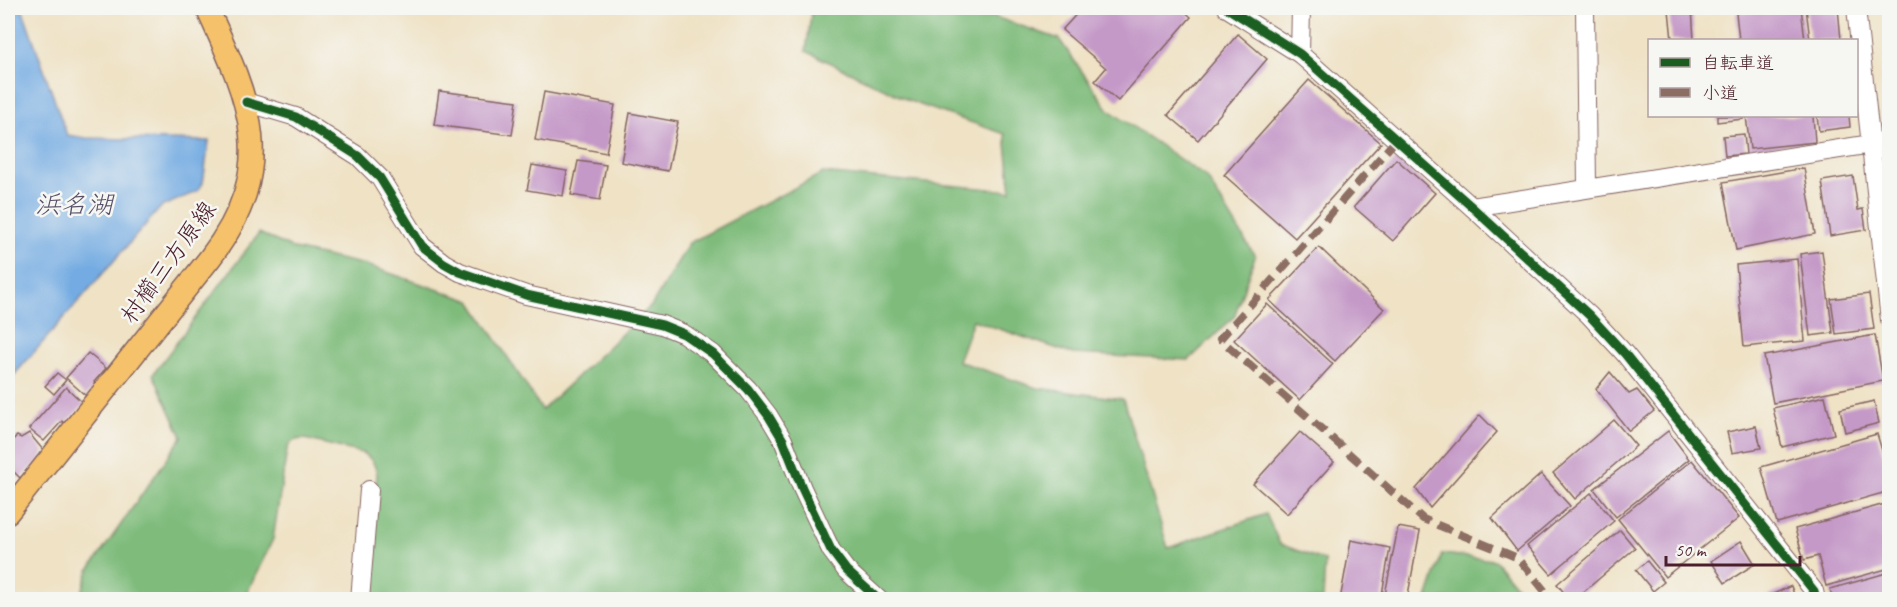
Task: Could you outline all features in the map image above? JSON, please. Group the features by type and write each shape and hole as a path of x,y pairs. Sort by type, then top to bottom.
{"main road":[{"name":"村櫛三方原線","path":"8,512 226,236 237,216 250,182 253,152 251,127 234,65 207,8"}],"street":[{"path":"1227,8 1300,54 1589,315 1625,354 1814,591 1816,600"},
{"path":"1300,54 1301,8"},
{"path":"1585,8 1587,188"},
{"path":"1856,8 1890,320"},
{"path":"246,102 296,117 358,156 380,178 422,246 452,267 486,282 526,295 662,325 684,334 713,354 748,389 768,415 783,440 831,550 846,570 879,600"},
{"path":"1472,207 1890,141"},
{"path":"360,600 369,490"}],"green space":[{"path":"812,8 969,8 1059,39 1109,110 1207,178 1255,256 1234,317 1189,360 1073,354 973,320 958,361 1037,388 1123,399 1168,548 1266,514 1280,544 1325,561 1323,600 366,599 377,475 375,468 371,459 362,453 298,439 290,444 287,450 273,539 244,599 79,600 89,570 182,437 153,374 259,233 294,249 366,265 471,301 542,410 652,305 689,243 823,173 1011,191 1005,134 912,102 806,51"},
{"path":"1442,554 1494,560 1527,599 1427,599"}],"water":[{"name":"浜名湖","path":"8,8 22,8 67,135 86,138 209,141 203,183 198,191 161,207 8,382"}],"building":[{"path":"1082,8 1181,8 1191,17 1118,101 1095,81 1106,68 1062,30"},
{"path":"1445,8 1571,8 1571,12 1445,13"},
{"path":"1692,8 1694,39 1672,39 1669,10"},
{"path":"1801,8 1805,39 1739,39 1736,13"},
{"path":"1806,8 1838,8 1841,39 1810,39"},
{"path":"1238,34 1267,59 1198,140 1168,115"},
{"path":"1309,80 1381,143 1295,238 1224,175"},
{"path":"439,91 517,101 512,135 434,125"},
{"path":"544,92 615,105 606,153 535,140"},
{"path":"630,113 678,122 668,171 621,162"},
{"path":"1717,117 1743,117 1743,119 1717,122"},
{"path":"1746,117 1813,117 1815,142 1750,149"},
{"path":"1817,117 1849,117 1850,127 1819,131"},
{"path":"1744,134 1746,154 1725,156 1723,136"},
{"path":"1396,159 1435,193 1393,241 1354,207"},
{"path":"578,161 606,165 600,200 571,195"},
{"path":"532,165 567,171 563,196 527,190"},
{"path":"1804,168 1815,234 1736,250 1723,182"},
{"path":"1853,176 1858,210 1863,209 1866,230 1830,236 1822,181"},
{"path":"1319,247 1384,309 1335,361 1269,300"},
{"path":"1822,251 1833,333 1810,336 1800,254"},
{"path":"1797,259 1805,341 1744,347 1736,265"},
{"path":"1869,294 1874,329 1836,334 1831,299"},
{"path":"1267,304 1333,364 1300,400 1234,340"},
{"path":"1875,335 1883,381 1773,403 1764,356"},
{"path":"88,353 106,368 86,396 66,378"},
{"path":"1610,372 1629,394 1637,390 1654,411 1629,431 1596,389"},
{"path":"57,373 66,380 54,394 45,386"},
{"path":"66,387 84,404 65,424 62,421 44,441 29,429"},
{"path":"1825,396 1834,434 1782,447 1773,408"},
{"path":"1874,401 1879,423 1845,432 1840,409"},
{"path":"1480,415 1497,432 1430,508 1416,489"},
{"path":"1614,420 1636,446 1575,499 1553,473"},
{"path":"1756,426 1761,448 1732,453 1727,432"},
{"path":"1668,431 1689,459 1616,517 1594,489"},
{"path":"1300,432 1334,462 1287,514 1253,484"},
{"path":"29,433 44,451 40,460 20,478 8,466 8,451 11,449 8,444 17,436 21,438"},
{"path":"1877,434 1890,477 1890,491 1777,523 1761,467"},
{"path":"1692,460 1739,518 1665,577 1618,519"},
{"path":"1541,474 1570,506 1517,551 1492,518"},
{"path":"1591,493 1614,521 1551,574 1527,546"},
{"path":"1885,504 1890,522 1890,568 1826,586 1818,556 1804,560 1795,529"},
{"path":"1398,527 1420,531 1407,600 1384,600"},
{"path":"1620,530 1635,548 1574,600 1570,600 1557,584"},
{"path":"1351,540 1390,548 1381,600 1340,600"},
{"path":"1741,541 1755,564 1725,583 1711,561"},
{"path":"1647,561 1664,582 1653,591 1636,570"},
{"path":"1890,572 1890,600 1833,600 1830,589"},
{"path":"1791,586 1796,600 1760,600"}],"marked path":[{"path":"1396,140 1220,339 1423,519 1518,558 1548,595"}],"cycle path":[{"path":"1227,8 1300,54 1589,315 1625,354 1814,591 1816,600"},
{"path":"246,102 296,117 358,156 380,178 422,246 460,272 526,295 662,325 684,334 713,354 748,389 768,415 783,440 831,550 846,570 879,600"}]}
